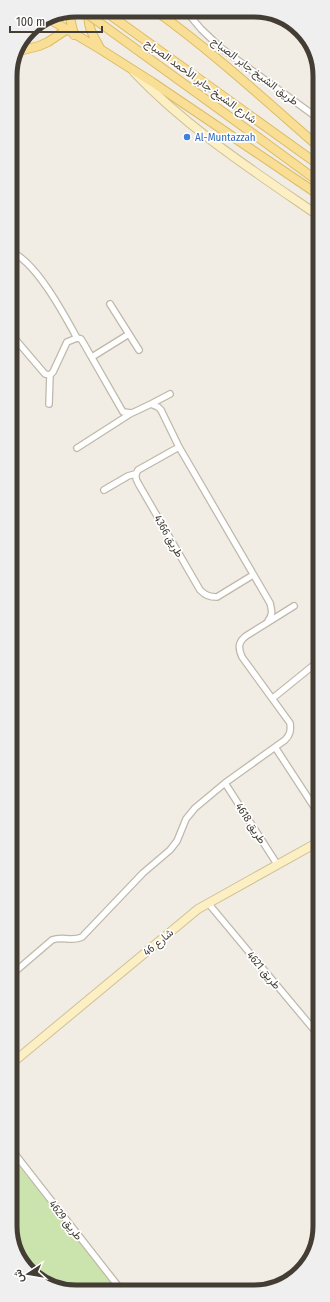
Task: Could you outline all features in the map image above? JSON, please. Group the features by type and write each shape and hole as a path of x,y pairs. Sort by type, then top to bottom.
{"main road":[{"path":"89,17 90,30 100,49"},
{"name":"شارع الشيخ جابر الأحمد الصباح","path":"92,17 313,178"},
{"name":"شارع الشيخ جابر الأحمد الصباح","path":"113,17 313,162"},
{"path":"164,17 313,142"},
{"path":"172,17 216,59"},
{"path":"70,18 74,35"},
{"path":"54,22 100,49 313,191"},
{"path":"23,51 40,46 66,30"}],"street":[{"name":"طريق الشيخ جابر الصباح","path":"191,17 200,29 221,48 313,115"},
{"path":"132,70 148,87 213,142 313,211"},
{"path":"17,255 23,258 45,284 68,320 77,338 81,339 92,357 123,412 132,413"},
{"path":"110,304 139,350"},
{"path":"92,357 129,334"},
{"path":"49,404 50,375 68,342 77,338"},
{"path":"17,341 45,374 50,375"},
{"path":"77,448 132,413 170,394"},
{"path":"151,404 161,410 179,447 270,603 272,611 271,616 266,623"},
{"path":"104,490 128,476 135,474 138,470 179,447"},
{"name":"طريق 4366","path":"135,474 135,478 200,590 204,594 210,597 217,596 253,575"},
{"path":"17,970 52,940 76,939 84,935 143,873 170,850 176,841 186,819 195,808 225,783 289,736 291,730 290,723 242,657 239,646 241,640 294,606"},
{"path":"273,698 313,666"},
{"path":"275,747 313,805"},
{"name":"طريق 4618","path":"225,783 277,864"},
{"name":"شارع 46","path":"17,1058 175,927 208,903 313,845"},
{"name":"طريق 4621","path":"208,903 313,1029"},
{"name":"طريق 4629","path":"17,1157 117,1285"}],"green space":[{"path":"17,1163 114,1285 76,1285 57,1282 48,1278 48,1254 24,1254 20,1245 17,1226"}],"place":[{"name":"Al-Muntazzah","path":"187,137"}]}
